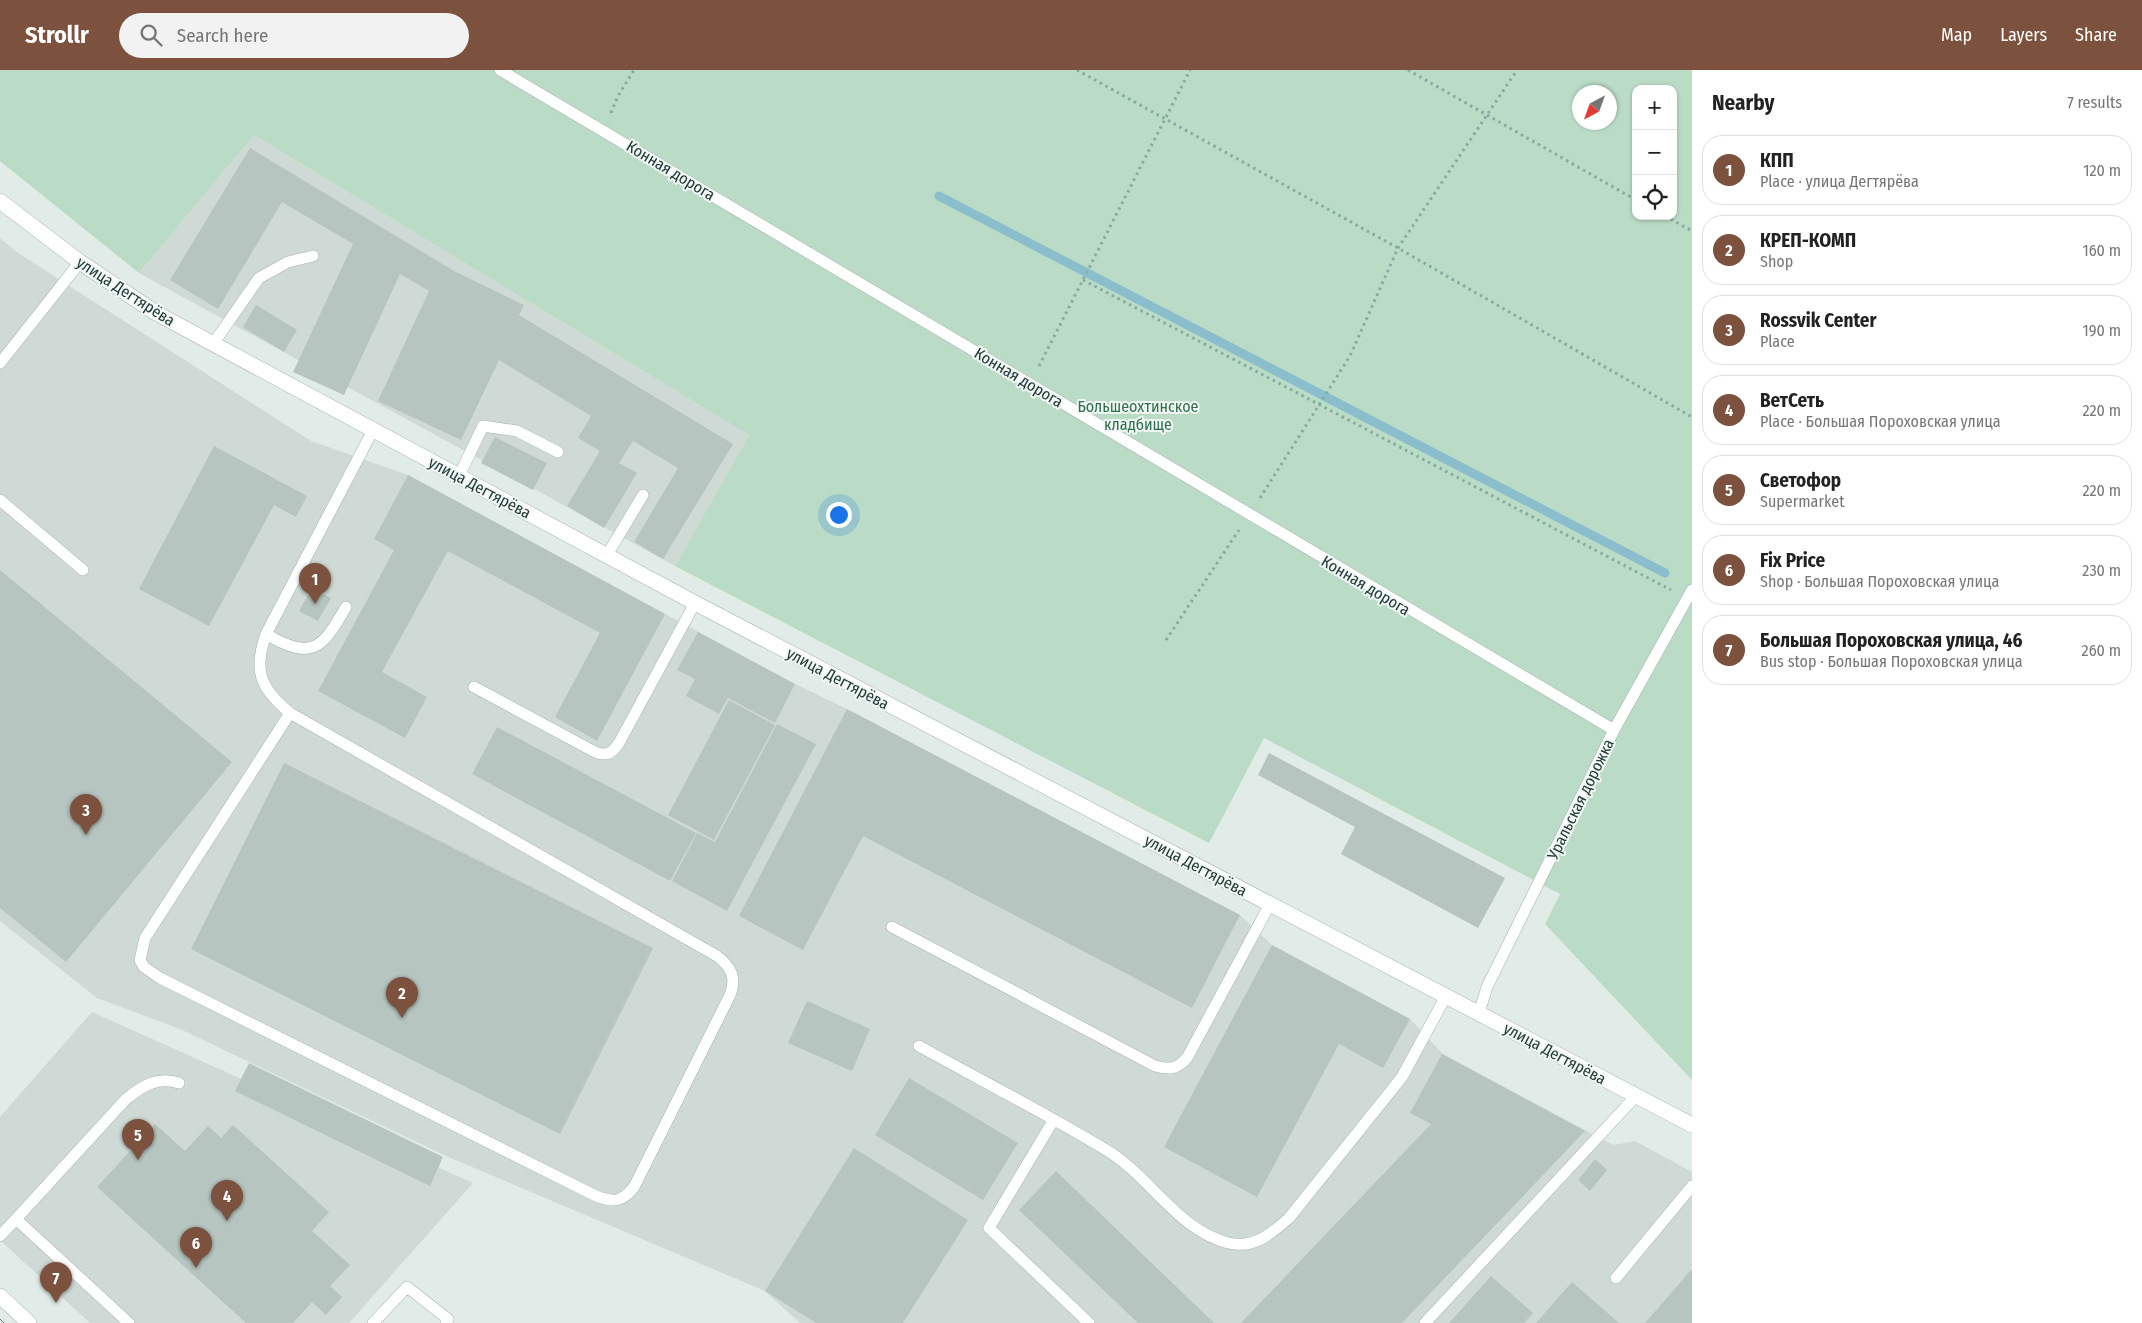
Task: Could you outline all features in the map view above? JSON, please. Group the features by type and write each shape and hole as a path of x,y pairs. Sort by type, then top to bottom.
{"street":[{"name":"улица Дегтярёва","path":"0,202 80,262 156,313 607,556 1692,1126"},
{"path":"0,1296 29,1323"}],"lane":[{"name":"Конная дорога","path":"500,70 1614,730"},
{"path":"213,344 259,278 288,262 313,256"},
{"path":"0,363 80,262"},
{"path":"459,476 483,426 517,432 558,452"},
{"path":"290,713 145,938 140,960 144,967 160,978 596,1196 608,1201 618,1201 626,1196 634,1187 730,995 734,984 732,973 726,964 717,956 290,713 276,702 258,671 259,655 266,634 373,430"},
{"path":"607,556 642,496"},
{"path":"0,500 83,570"},
{"name":"Уральская дорожка","path":"1479,1013 1487,987 1614,730 1690,597"},
{"path":"474,687 595,752 603,755 610,754 619,743 695,602"},
{"path":"266,634 290,647 302,650 311,647 327,638 346,607"},
{"path":"892,927 1155,1066 1167,1069 1178,1067 1187,1058 1270,904"},
{"path":"919,1046 1110,1152 1186,1220 1208,1235 1230,1243 1251,1244 1270,1235 1288,1218 1402,1077 1446,996"},
{"path":"0,1236 126,1099 145,1085 155,1081 166,1079 179,1083"},
{"path":"1425,1323 1636,1096"},
{"path":"1053,1121 989,1228 1089,1323"},
{"path":"1616,1278 1692,1186"},
{"path":"16,1219 129,1323"},
{"path":"373,1323 407,1287 448,1319 446,1323"}],"path":[{"path":"604,130 618,96 634,70"},
{"path":"1077,70 1398,248 1692,417"},
{"path":"1030,384 1190,70"},
{"path":"1408,70 1485,116 1632,198"},
{"path":"1166,640 1350,356 1398,248 1517,70"},
{"path":"1673,220 1692,231"},
{"path":"1083,280 1690,597"}],"shaded area":[{"path":"254,135 749,435 675,566 139,273"},
{"path":"0,238 18,253 311,441 408,475 795,684 847,709 1240,915 1272,945 1410,1019 1443,1054 1613,1145 1635,1141 1692,1172 1692,1323 800,1323 765,1291 446,1156 180,1029 97,998 0,921"},
{"path":"92,1012 473,1183 349,1323 90,1323 0,1240 0,1117"}],"green space":[{"name":"Большеохтинское кладбище","path":"0,70 1692,70 1692,1080 1545,924 1560,894 1264,738 1209,843 675,566 749,435 254,135 139,273 0,161"}],"building":[{"path":"250,148 454,271 524,305 519,315 733,444 663,559 634,542 678,468 633,441 619,463 637,473 604,528 567,506 600,451 578,438 591,416 499,360 461,440 378,401 429,291 400,274 344,395 293,372 353,244 282,202 218,309 170,280"},
{"path":"256,305 297,330 284,352 243,327"},
{"path":"495,437 547,463 533,490 481,463"},
{"path":"214,446 307,496 296,517 274,505 209,626 139,589"},
{"path":"408,475 665,614 597,741 555,717 600,633 448,551 382,672 427,697 405,738 318,691 394,550 374,539"},
{"path":"0,570 232,762 66,962 0,908"},
{"path":"312,588 331,598 318,621 299,611"},
{"path":"698,632 795,684 775,723 728,698 719,714 686,696 695,679 677,670"},
{"path":"729,700 775,725 714,840 668,815"},
{"path":"847,709 1240,915 1192,1008 863,836 803,950 739,916"},
{"path":"777,724 816,744 727,911 672,881 697,833 715,842"},
{"path":"497,727 696,833 670,881 472,774"},
{"path":"1269,753 1505,878 1478,928 1341,854 1355,827 1258,775"},
{"path":"284,763 653,948 560,1134 191,949"},
{"path":"1272,945 1410,1019 1383,1068 1339,1044 1257,1197 1164,1147"},
{"path":"807,1001 870,1029 852,1071 788,1043"},
{"path":"1442,1054 1585,1131 1402,1323 1241,1323 1431,1124 1410,1113"},
{"path":"249,1063 443,1157 430,1186 235,1091"},
{"path":"909,1078 1018,1143 983,1200 875,1135"},
{"path":"155,1124 185,1151 208,1126 221,1138 233,1125 329,1212 312,1231 350,1265 330,1286 342,1297 326,1315 312,1302 293,1323 246,1323 97,1187"},
{"path":"854,1148 968,1220 903,1323 816,1323 765,1291"},
{"path":"1595,1159 1607,1170 1590,1191 1578,1180"},
{"path":"1056,1171 1214,1323 1138,1323 1019,1210"},
{"path":"1692,1269 1692,1323 1645,1323"},
{"path":"1491,1276 1533,1313 1524,1323 1449,1323"},
{"path":"1572,1282 1619,1323 1536,1323"}],"waterway":[{"path":"939,196 1665,573"}],"tram line":[{"path":"0,1319 4,1323"}],"place":[{"name":"КПП","path":"315,604"},
{"name":"Rossvik Center","path":"86,835"},
{"name":"КРЕП-КОМП","path":"402,1018"},
{"name":"Светофор","path":"138,1160"},
{"name":"ВетСеть","path":"227,1221"},
{"name":"Fix Price","path":"196,1268"},
{"name":"Большая Пороховская улица, 46","path":"56,1303"}]}
